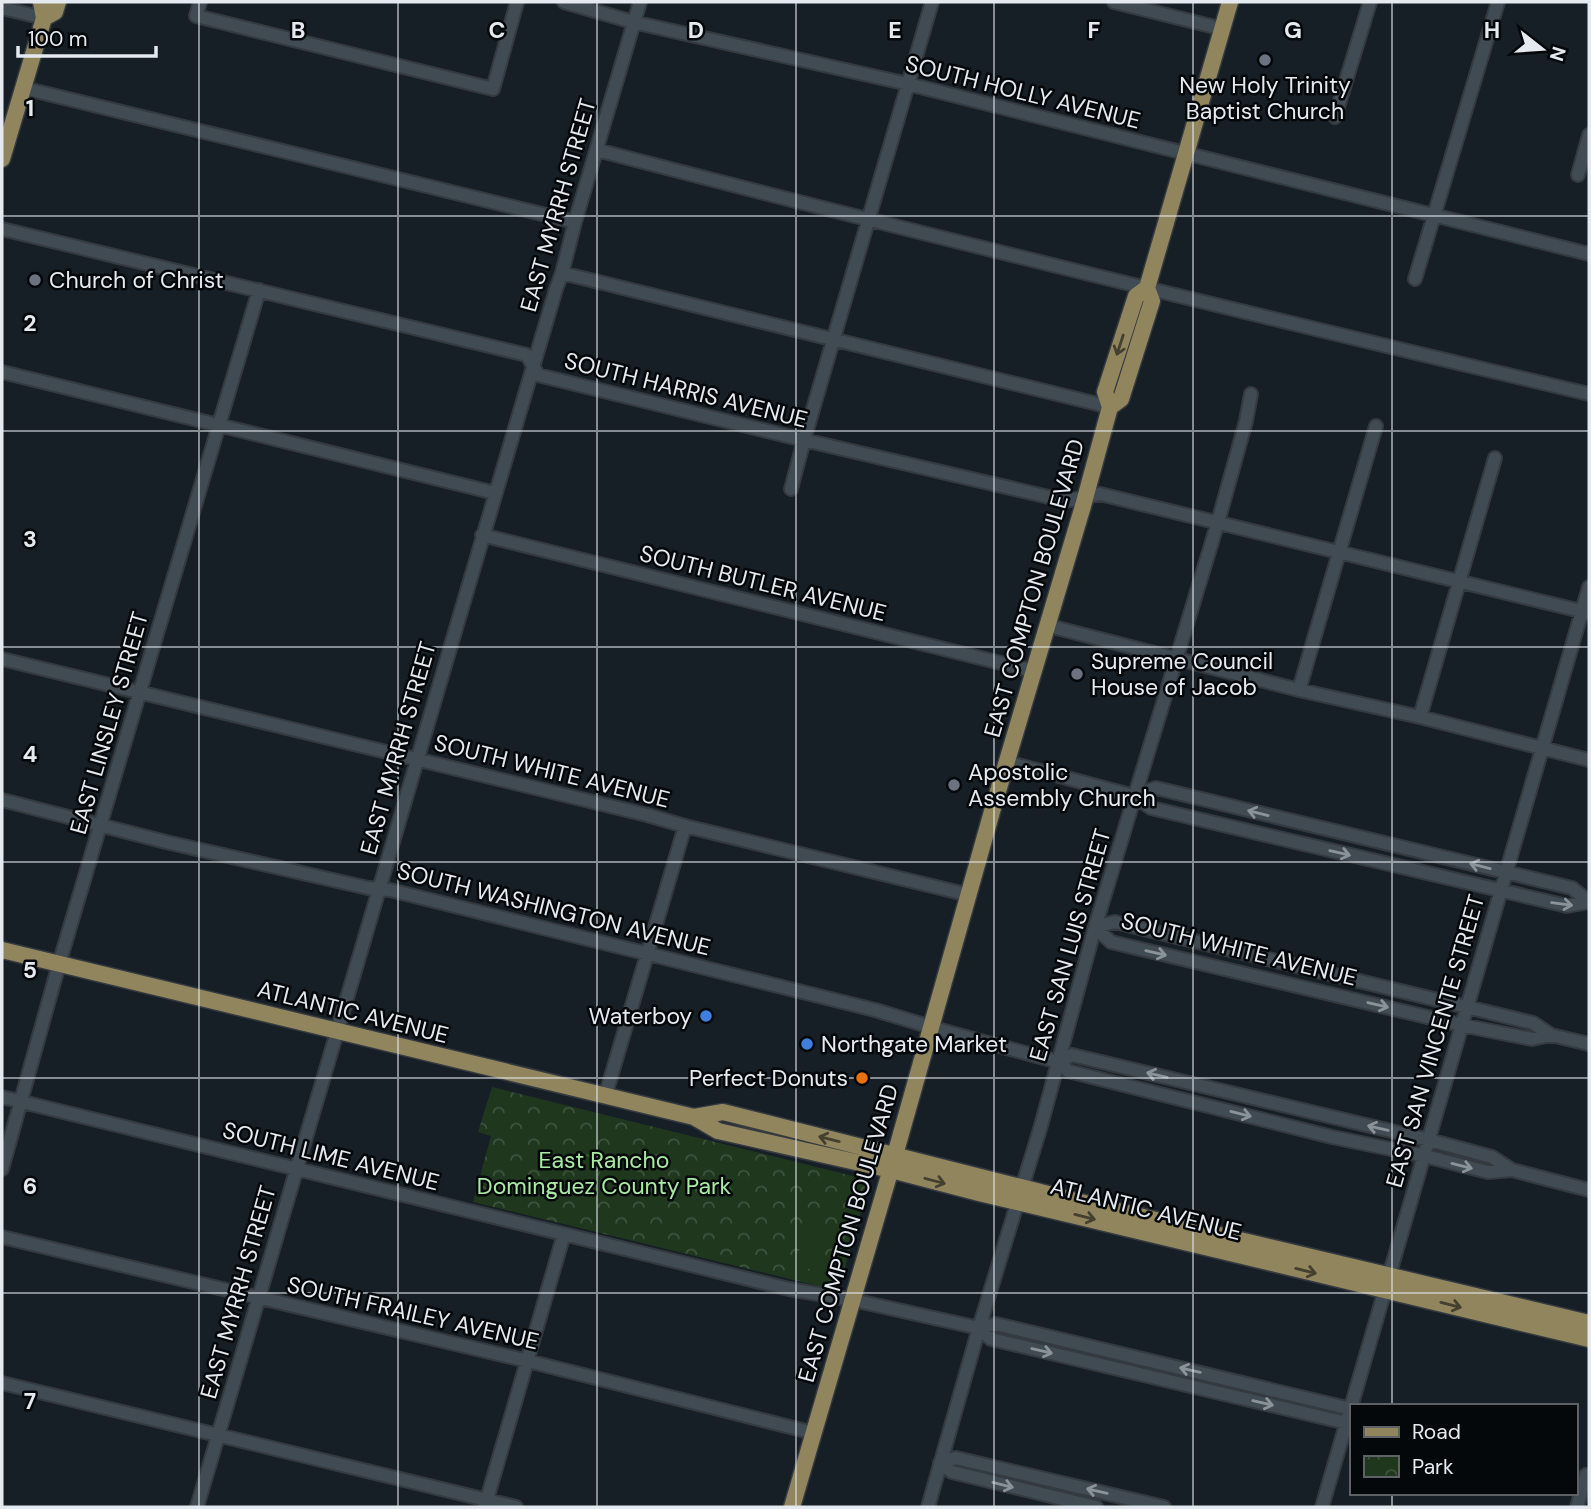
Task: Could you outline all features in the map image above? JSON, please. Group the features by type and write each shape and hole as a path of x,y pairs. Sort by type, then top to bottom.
{"main road":[{"path":"2,159 6,131 23,88 44,18 41,2"},
{"path":"44,18 55,12 58,2"},
{"name":"EAST COMPTON BOULEVARD","path":"792,1507 1033,671 1049,626 1110,407 1121,399 1152,301 1147,288 1230,2"},
{"name":"ATLANTIC AVENUE","path":"2,950 694,1117 723,1112 893,1163 1386,1282 1589,1339"},
{"name":"ATLANTIC AVENUE","path":"1386,1282 1589,1323"}],"street":[{"path":"200,2 196,16 493,89 517,2"},
{"name":"SOUTH HOLLY AVENUE","path":"564,2 633,22 908,85 1589,254"},
{"name":"EAST MYRRH STREET","path":"197,1507 640,2"},
{"path":"791,489 932,2"},
{"path":"1114,2 1223,29"},
{"path":"1335,117 1370,2"},
{"path":"1415,279 1498,2"},
{"path":"2,8 44,18"},
{"path":"23,88 575,222"},
{"path":"1577,175 1589,135"},
{"path":"597,150 868,220 1589,394"},
{"name":"SOUTH HARRIS AVENUE","path":"2,229 527,355 538,375 804,440 1066,501 1100,494 1586,612"},
{"path":"562,273 1110,407"},
{"name":"EAST LINSLEY STREET","path":"2,1168 59,964 259,290"},
{"path":"2,372 495,493"},
{"name":"EAST SAN LUIS STREET","path":"928,1507 1021,1194 1095,927 1218,522 1251,394"},
{"path":"1298,690 1376,426"},
{"path":"1420,718 1496,458"},
{"name":"SOUTH BUTLER AVENUE","path":"482,536 1033,671"},
{"name":"EAST SAN VINCENTE STREET","path":"1351,1404 1542,748 1586,612 1589,587"},
{"path":"1049,626 1298,690 1589,760"},
{"name":"SOUTH WHITE AVENUE","path":"2,659 969,895"},
{"path":"1007,762 1134,796 1151,808 1567,906 1589,902"},
{"path":"1134,796 1156,788 1572,888 1589,902"},
{"name":"SOUTH WASHINGTON AVENUE","path":"2,800 100,826 368,888 390,890 875,1010 1059,1062"},
{"path":"605,1097 685,826"},
{"name":"SOUTH WHITE AVENUE","path":"1095,927 1115,922 1533,1023 1551,1035 1589,1044"},
{"name":"SOUTH WHITE AVENUE","path":"1095,927 1111,942 1461,1025 1532,1039 1551,1035"},
{"path":"1512,1170 1488,1172 1332,1137 1068,1071 1059,1062 1072,1055 1429,1140 1492,1157 1512,1170 1589,1190"},
{"name":"SOUTH LIME AVENUE","path":"2,1097 789,1289 979,1328 996,1324 1350,1408"},
{"path":"486,1504 564,1234"},
{"name":"SOUTH FRAILEY AVENUE","path":"2,1237 814,1433"},
{"name":"SOUTH LIME AVENUE","path":"979,1328 990,1339 1348,1423"},
{"path":"2,1383 486,1504 516,1507"},
{"name":"EAST SAN VINCENTE STREET","path":"1322,1507 1348,1423 1350,1408"},
{"path":"940,1462 956,1458 1164,1507"},
{"path":"940,1462 951,1472 1096,1507"},
{"path":"1577,1507 1584,1474"}],"green space":[{"name":"East Rancho Dominguez County Park","path":"492,1087 861,1178 868,1188 839,1287 831,1289 473,1202 491,1136 478,1132"},
{"path":"604,1159 638,1167 633,1187 598,1179"},
{"path":"805,1226 838,1233 834,1249 802,1241"},
{"path":"799,1250 832,1258 828,1273 796,1266"}],"place":[{"name":"New Holy Trinity Baptist Church","path":"1265,60"},
{"name":"Church of Christ","path":"35,280"},
{"name":"Supreme Council House of Jacob","path":"1077,674"},
{"name":"Apostolic Assembly Church","path":"954,785"},
{"name":"Waterboy","path":"706,1016"},
{"name":"Northgate Market","path":"807,1044"},
{"name":"Perfect Donuts","path":"862,1078"}]}
